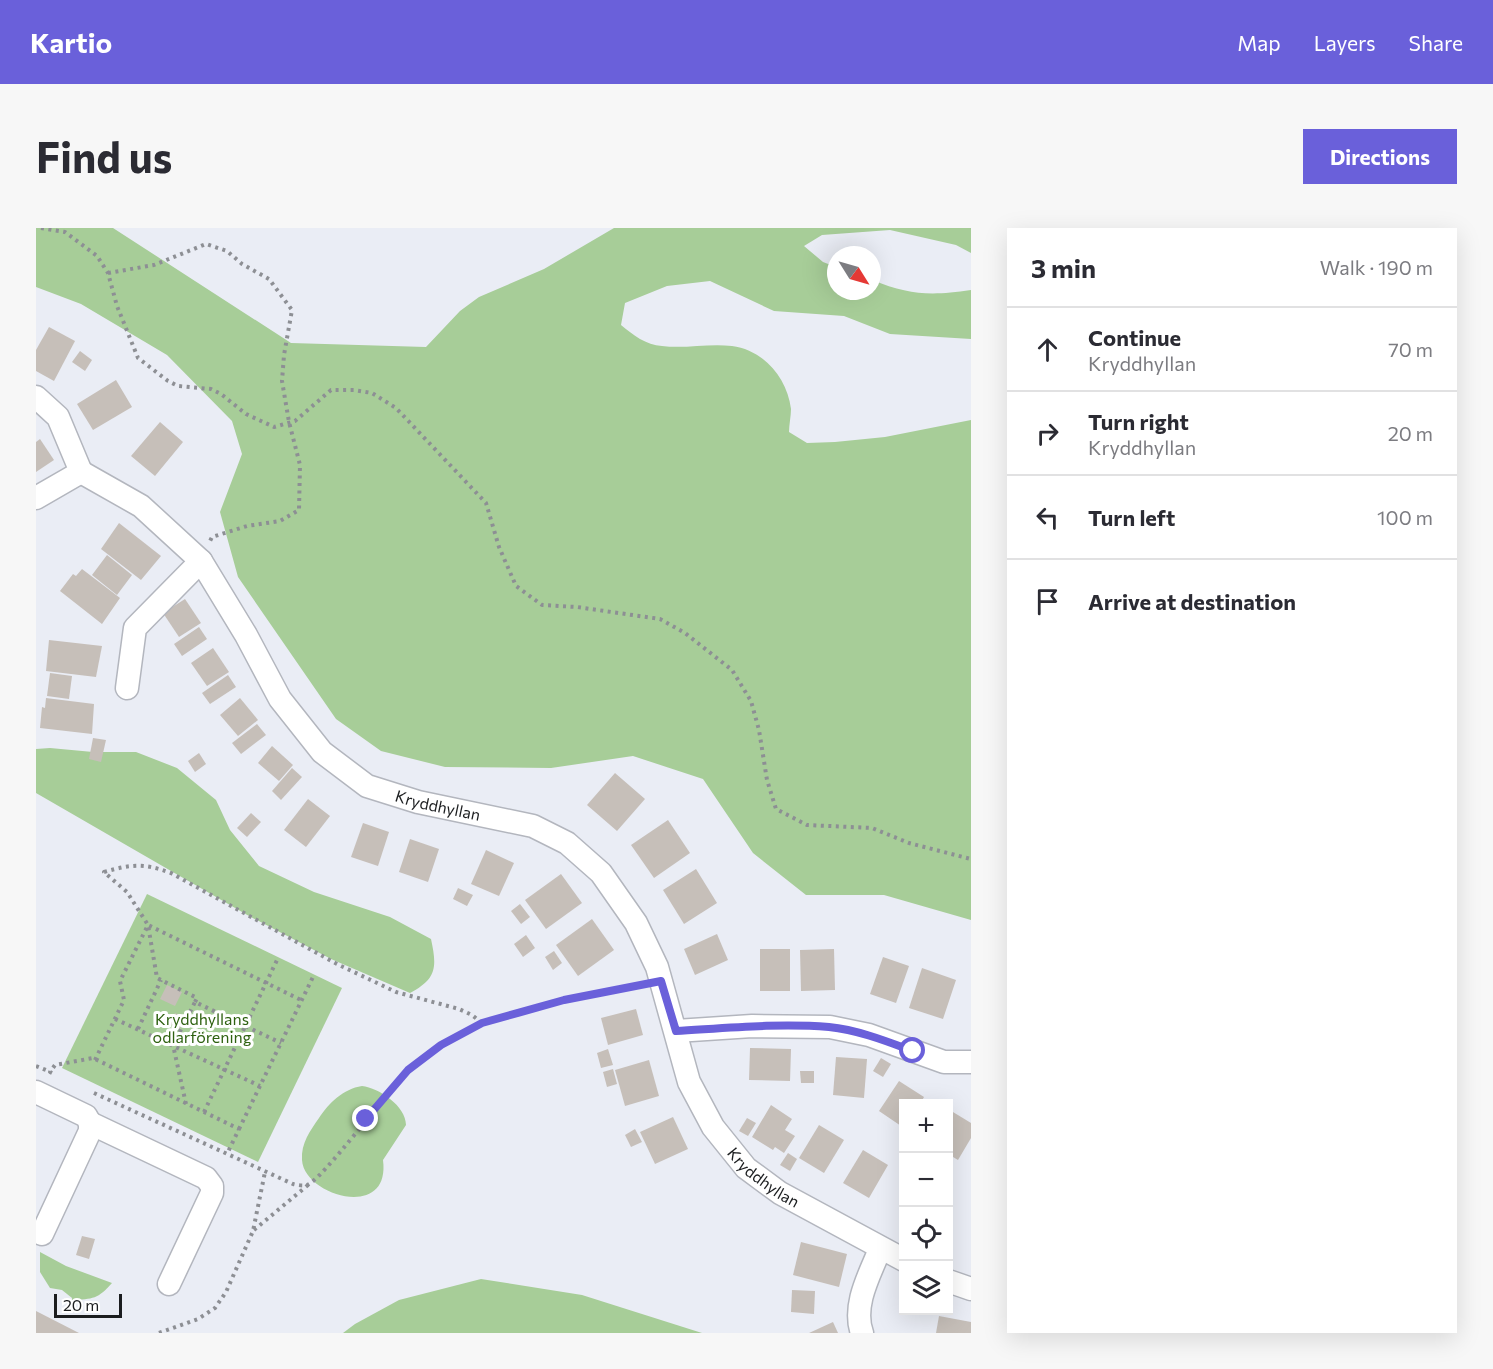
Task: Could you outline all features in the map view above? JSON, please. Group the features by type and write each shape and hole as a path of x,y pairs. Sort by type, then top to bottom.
{"street":[{"path":"36,397 58,417 81,472 36,498"},
{"name":"Kryddhyllan","path":"81,472 141,506 201,561 246,635 280,699 322,752 367,786 418,802 533,826 567,843 601,873 636,922 661,981 689,1082 713,1127 746,1168 780,1193 899,1258"},
{"path":"127,688 135,627 201,561"},
{"path":"676,1031 752,1026 830,1027 869,1035 944,1062 971,1062"},
{"path":"36,1092 86,1116 90,1123 90,1131 42,1234"},
{"path":"90,1123 206,1178 212,1186 213,1193 169,1284"},
{"path":"862,1333 859,1316 863,1294 880,1249"},
{"path":"953,1283 971,1289"}],"path":[{"path":"40,228 65,232 97,256 108,273 117,306 138,358 168,381 178,386 211,388 246,414 274,427 295,421 332,390 372,393 396,408 486,503 499,547 516,586 542,605 577,607 660,619 685,633 732,670 751,701 759,730 766,780 776,809 807,825 872,828 909,843 971,859"},
{"path":"108,273 154,265 206,244 227,251 242,264 269,279 292,310 282,381 300,465 298,510 280,520 247,526 212,537 201,561"},
{"path":"186,1104 173,1045 197,998 157,978 148,925 127,892 104,872 145,864 171,873 337,964 396,992 459,1009 482,1023"},
{"path":"148,925 301,1000"},
{"path":"95,1060 124,1000 120,981 148,925"},
{"path":"204,1112 277,960"},
{"path":"226,1154 313,976"},
{"path":"138,1029 161,980"},
{"path":"253,1231 320,1177 408,1070 441,1045 482,1023 564,1000 661,981"},
{"path":"195,1002 281,1043"},
{"path":"115,1019 260,1086"},
{"path":"61,1077 50,1072 55,1065 81,1059 95,1060 239,1129"},
{"path":"92,1091 265,1172 293,1184 308,1185"},
{"path":"159,1333 198,1319 215,1308 234,1276 253,1231 265,1172"}],"green space":[{"path":"36,228 113,228 291,343 426,347 460,311 479,297 544,269 614,228 971,228 971,253 956,245 890,230 822,235 804,246 827,264 827,300 881,300 881,283 920,293 971,290 971,339 890,334 844,316 774,311 710,281 667,286 625,303 621,325 651,344 671,347 723,345 754,353 772,367 789,397 791,409 789,432 807,443 885,437 971,420 971,920 884,895 806,895 753,853 703,779 633,756 551,768 445,767 381,751 336,719 238,577 220,512 242,454 232,421 167,355 81,304 36,287"},
{"path":"36,749 93,752 136,752 177,768 216,800 230,830 259,866 314,892 390,917 431,939 434,965 430,977 426,983 410,993 331,959 249,916 36,793"},
{"name":"Kryddhyllans odlarförening","path":"147,894 342,988 258,1162 62,1068"},
{"path":"362,1086 376,1090 397,1105 402,1111 406,1125 383,1160 382,1179 374,1191 361,1196 346,1196 331,1192 317,1184 306,1173 302,1154 309,1133 327,1107 343,1093"},
{"path":"40,1252 66,1266 112,1283 95,1297 72,1300 62,1290 50,1288 40,1272"},
{"path":"481,1279 582,1295 702,1333 343,1333 399,1300"}],"building":[{"path":"49,327 75,341 54,381 36,371 36,350"},
{"path":"80,351 92,360 85,371 72,362"},
{"path":"116,380 132,407 93,430 77,404"},
{"path":"160,422 183,442 155,476 131,456"},
{"path":"40,439 54,460 36,472 36,442"},
{"path":"119,523 161,556 141,580 101,549"},
{"path":"107,555 132,575 117,595 92,575"},
{"path":"82,569 120,598 102,624 60,591 73,574 76,576"},
{"path":"185,599 201,623 179,637 163,613"},
{"path":"199,627 207,639 182,656 174,644"},
{"path":"49,640 102,646 96,677 46,671"},
{"path":"213,648 229,672 207,686 191,663"},
{"path":"50,673 72,676 69,699 47,696"},
{"path":"228,675 236,687 210,704 202,693"},
{"path":"46,698 94,704 92,734 40,728 42,707 45,708"},
{"path":"240,698 258,720 238,736 220,715"},
{"path":"257,724 266,735 241,754 232,743"},
{"path":"93,738 106,740 101,762 89,759"},
{"path":"272,746 293,765 279,781 258,763"},
{"path":"199,753 206,764 195,772 188,761"},
{"path":"292,768 302,777 281,800 272,791"},
{"path":"615,773 645,799 617,831 587,805"},
{"path":"308,799 330,816 306,847 284,830"},
{"path":"251,813 261,822 247,837 237,828"},
{"path":"668,820 690,853 654,878 631,845"},
{"path":"363,823 389,832 378,866 351,857"},
{"path":"410,839 439,849 428,882 399,872"},
{"path":"486,850 514,863 499,896 471,884"},
{"path":"696,869 717,903 684,924 663,890"},
{"path":"561,874 582,903 546,929 525,900"},
{"path":"458,888 473,895 467,906 453,899"},
{"path":"520,904 530,917 521,924 511,911"},
{"path":"592,919 614,950 578,976 556,945"},
{"path":"717,934 728,960 695,975 684,949"},
{"path":"526,935 535,948 523,957 514,944"},
{"path":"760,949 790,949 790,991 760,991"},
{"path":"834,949 835,990 801,991 800,950"},
{"path":"554,951 562,963 553,970 545,957"},
{"path":"883,957 909,966 896,1003 870,994"},
{"path":"922,968 956,980 943,1019 909,1008"},
{"path":"167,985 182,992 175,1006 160,999"},
{"path":"636,1009 643,1035 608,1045 601,1018"},
{"path":"175,1013 185,1018 180,1029 170,1024"},
{"path":"750,1048 791,1049 790,1081 749,1080"},
{"path":"608,1049 613,1065 601,1068 597,1053"},
{"path":"836,1057 867,1059 864,1098 833,1095"},
{"path":"881,1058 891,1064 883,1077 873,1071"},
{"path":"649,1060 659,1096 625,1106 615,1070"},
{"path":"613,1069 617,1084 607,1087 603,1072"},
{"path":"800,1071 814,1071 814,1083 801,1083"},
{"path":"899,1081 924,1097 923,1099 899,1099 899,1125 879,1111"},
{"path":"771,1105 792,1119 785,1130 795,1136 784,1153 775,1147 773,1150 752,1137"},
{"path":"953,1112 971,1123 971,1138 958,1160 953,1157"},
{"path":"673,1117 688,1149 655,1164 640,1132"},
{"path":"747,1118 756,1123 748,1136 739,1131"},
{"path":"819,1125 844,1140 824,1173 799,1158"},
{"path":"635,1129 642,1142 631,1147 625,1135"},
{"path":"863,1150 888,1165 869,1198 843,1183"},
{"path":"788,1153 797,1159 790,1171 780,1165"},
{"path":"82,1236 95,1239 89,1259 76,1255"},
{"path":"801,1242 847,1254 839,1287 793,1275"},
{"path":"792,1290 815,1291 814,1314 791,1312"},
{"path":"36,1311 79,1333 36,1333"},
{"path":"939,1316 971,1322 971,1333 936,1333"},
{"path":"833,1322 838,1333 809,1333"}],"route":[{"path":"366,1119 408,1070 441,1045 482,1023 564,1000 661,981 676,1031 752,1026 830,1027 869,1035 913,1051"}]}
